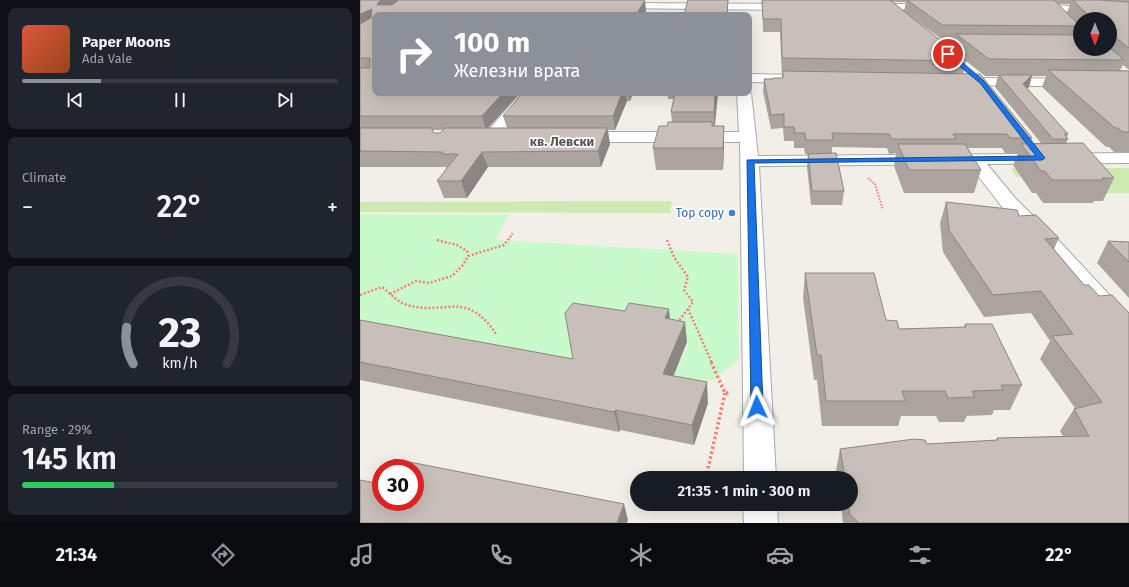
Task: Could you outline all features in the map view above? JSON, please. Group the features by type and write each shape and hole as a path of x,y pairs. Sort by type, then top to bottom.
{"street":[{"path":"886,3 907,20"},
{"path":"859,7 886,3 943,7"},
{"path":"1050,4 1065,20"},
{"path":"1019,7 1050,4 1129,12"},
{"path":"612,6 806,7"},
{"path":"925,34 954,58"},
{"path":"937,44 992,44"},
{"path":"965,68 982,82 991,94"},
{"path":"1117,69 1129,80"},
{"path":"752,78 819,79"},
{"path":"943,82 1129,83"},
{"path":"515,137 484,137 526,96"},
{"path":"744,96 750,161 760,471"},
{"path":"561,137 747,137"},
{"path":"750,161 974,158 1037,152 1129,158"},
{"path":"974,158 1009,203 1054,249 1129,332"},
{"path":"760,511 761,523"}],"path":[{"path":"840,160 846,169 868,177 875,184 883,210"},
{"path":"390,294 416,281 429,283 452,276 463,265 468,256 504,245 513,233"},
{"path":"437,240 457,245 467,251 468,256"},
{"path":"667,240 674,257 688,277 684,290 693,302 676,324"},
{"path":"360,295 382,288 405,304 424,307 450,305 464,306 475,311 490,322 496,334"},
{"path":"688,309 725,393 707,471"},
{"path":"725,393 757,393"}],"green space":[{"path":"1011,168 1129,168 1129,193 1103,193 1087,176 1016,177"},
{"path":"672,201 670,213 360,212 360,202"},
{"path":"360,214 509,215 495,240 738,254 739,360 713,380 648,389 659,362 679,366 689,341 671,336 601,380 360,337"}],"building":[{"path":"360,0 381,0 377,5 392,5 399,0 645,0 638,12 372,12 372,96 500,96 482,116 360,116 360,68 370,68 370,58 360,58 360,24 371,18 372,9 360,14"},
{"path":"688,0 728,0 727,12 685,12"},
{"path":"762,0 890,0 966,61 782,58 781,19 763,19"},
{"path":"907,0 1054,0 1073,19 1073,26 942,25"},
{"path":"1073,0 1129,2 1129,48 1117,39 1117,12 1085,12"},
{"path":"956,34 1073,35 1073,56 1117,56 1117,54 1124,60 989,59"},
{"path":"1048,70 1129,71 1129,132 1123,132 1118,128 1115,128"},
{"path":"783,71 980,74 1032,138 1010,138 1007,134 953,134 956,139 892,139 889,134 832,133 833,140 806,140 805,133 795,133 794,127 784,127 784,114 771,115 764,79 783,78"},
{"path":"999,75 1032,75 1023,84 1068,134 1064,134 1068,139 1053,139"},
{"path":"520,96 621,96 613,116 503,116"},
{"path":"674,96 715,96 714,112 671,112"},
{"path":"668,122 712,122 712,126 724,126 723,148 653,148 659,126 667,126"},
{"path":"360,128 432,128 434,133 440,133 445,128 607,128 598,151 482,152 461,181 437,181 458,154 441,154 443,152 360,151"},
{"path":"1083,143 1114,178 1102,178 1104,180 1052,180 1045,171 1041,171 1021,144"},
{"path":"898,144 965,144 981,170 909,170"},
{"path":"836,153 844,191 812,191 808,154"},
{"path":"946,202 1017,210 1019,216 1036,215 1059,238 1045,239 1084,285 1089,285 1099,296 1112,295 1129,313 1129,523 859,523 850,515 849,511 858,511 858,471 844,471 840,449 914,439 925,440 927,444 998,440 997,438 1089,436 1074,409 1102,402 1052,336 1073,334 1041,291 993,295 949,230"},
{"path":"1108,241 1129,242 1129,262"},
{"path":"805,273 874,273 886,320 897,321 899,329 966,327 965,324 992,324 1022,385 1001,385 1003,390 972,391 975,397 948,398 945,391 902,391 905,401 826,401 821,355 817,355"},
{"path":"573,303 625,311 629,303 669,309 665,318 685,322 663,374 707,382 692,425 616,410 614,412 360,362 360,320 573,359 565,313"},
{"path":"424,465 624,504 617,523 360,523 360,480 372,482 372,511 424,511"}],"place":[{"name":"Top copy","path":"732,213"}],"district":[{"name":"кв. Левски","path":"562,141"}],"route":[{"path":"757,407 750,161 1042,158 982,82 948,54"}]}
